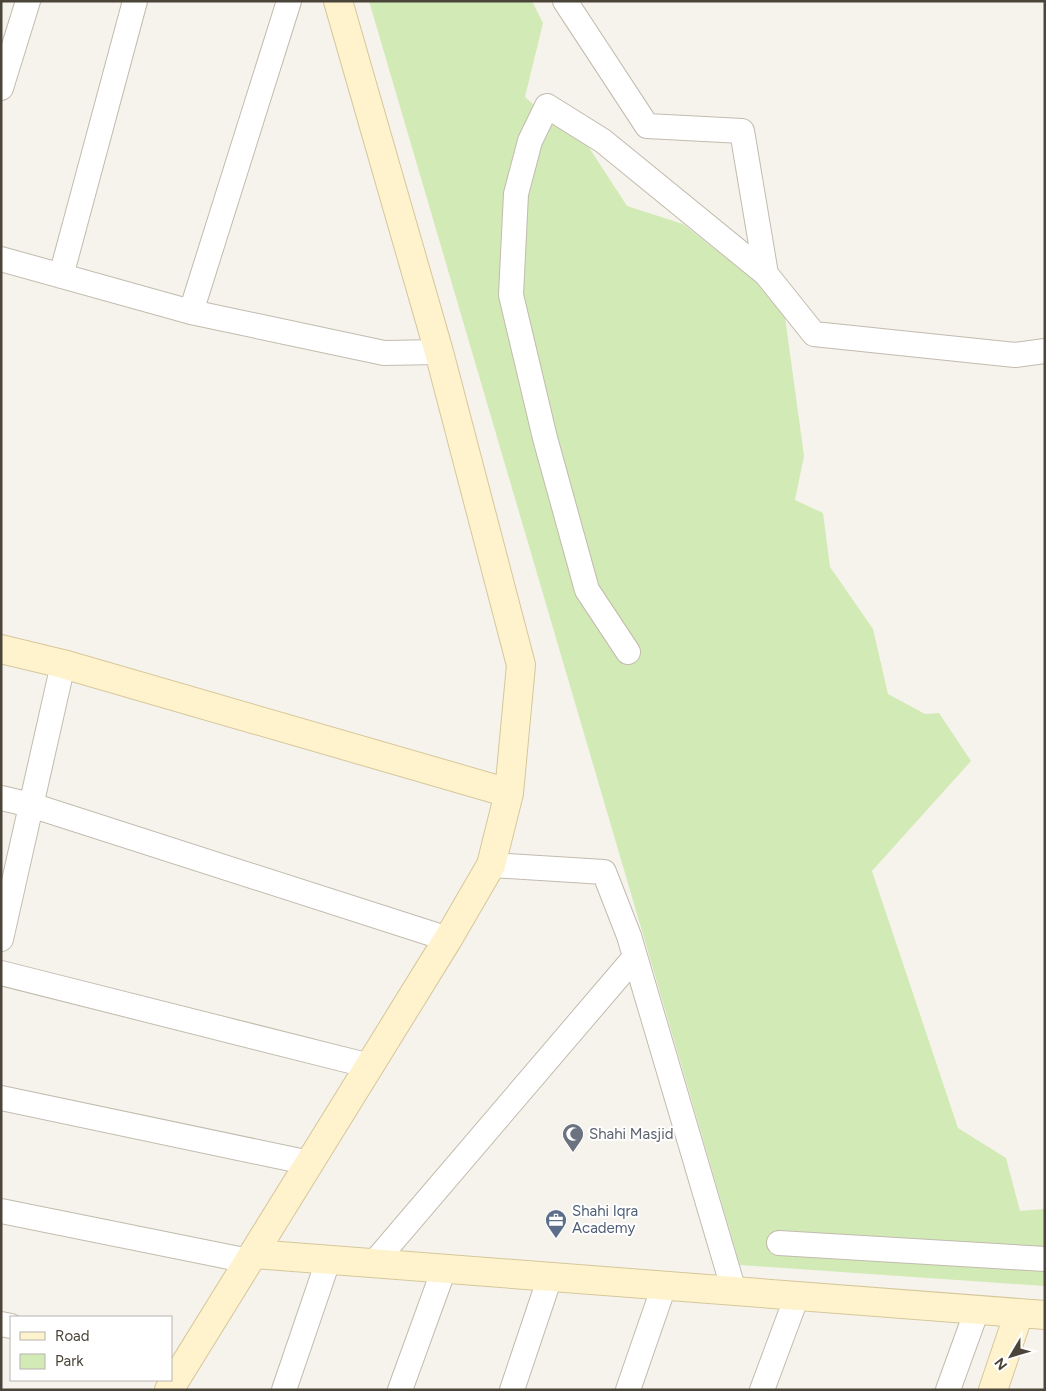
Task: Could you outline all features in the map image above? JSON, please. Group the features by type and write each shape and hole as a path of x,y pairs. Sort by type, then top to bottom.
{"street":[{"path":"1,88 28,1"},
{"path":"61,276 135,1"},
{"path":"191,312 290,1"},
{"path":"169,1390 179,1360 251,1258 448,939 490,865 509,793 521,665 439,352 338,1"},
{"path":"565,1 647,126 742,131 766,274"},
{"path":"628,652 587,590 545,438 511,294 516,194 530,141 547,106 603,141 766,274 814,334 1015,355 1045,351"},
{"path":"1,259 191,312 384,353 439,352"},
{"path":"1,649 63,664 509,793"},
{"path":"1,939 4,913 63,664"},
{"path":"1,798 31,805 448,939"},
{"path":"490,865 604,872 629,936 734,1291"},
{"path":"373,1264 635,957"},
{"path":"1,973 370,1066"},
{"path":"1,1098 310,1163"},
{"path":"1,1211 251,1258 328,1260 1032,1314 994,1390"},
{"path":"779,1243 1045,1259"},
{"path":"284,1390 328,1260"},
{"path":"400,1390 444,1269"},
{"path":"512,1390 550,1277"},
{"path":"628,1390 664,1286"},
{"path":"762,1390 797,1296"},
{"path":"948,1390 977,1310"}],"green space":[{"path":"369,1 532,1 543,23 525,97 559,127 588,146 627,206 683,224 754,280 785,317 804,456 795,500 823,513 830,567 873,629 888,694 925,714 939,713 971,761 872,871 958,1128 1006,1158 1020,1211 1045,1209 1045,1286 740,1265"}],"place":[{"name":"Shahi Masjid","path":"573,1153"},
{"name":"Shahi Iqra Academy","path":"556,1239"}]}
